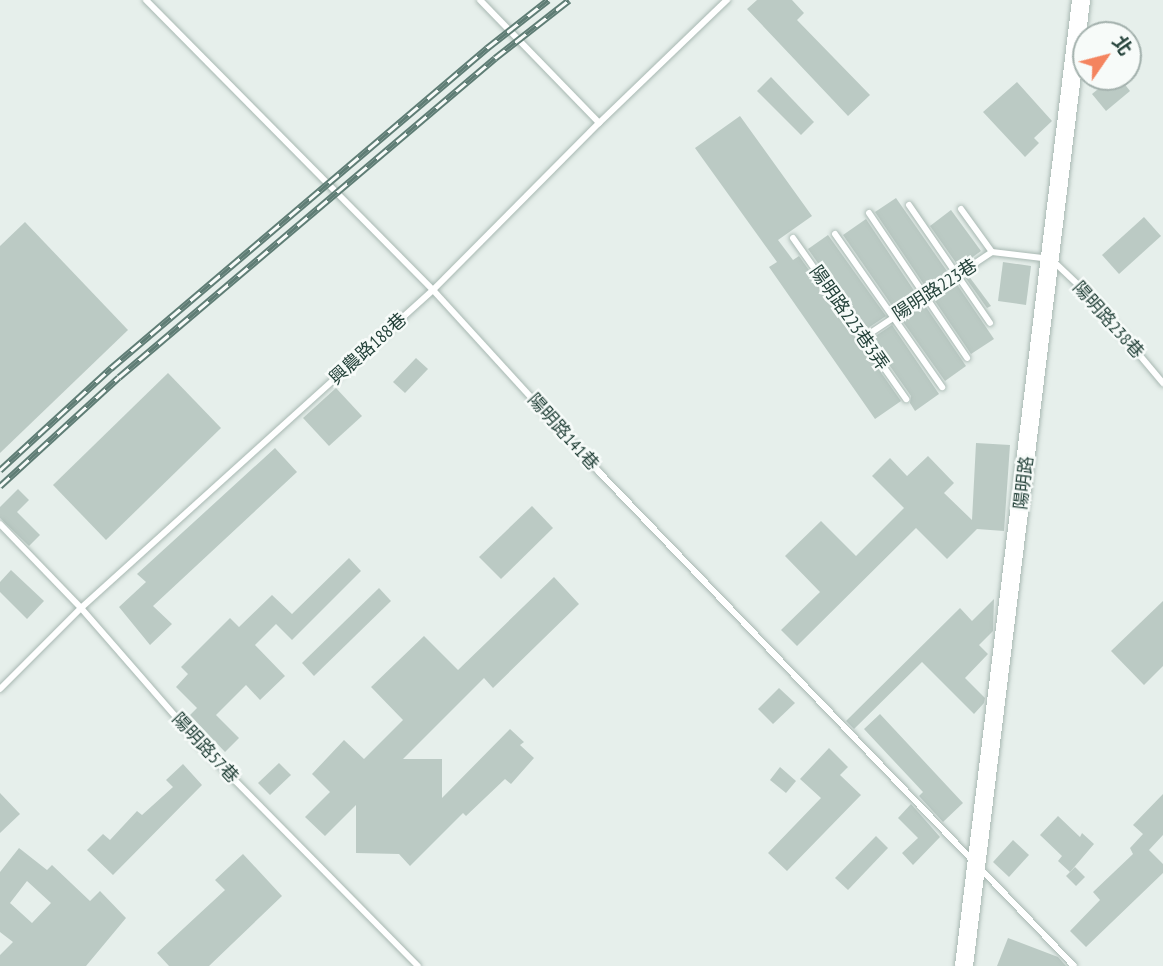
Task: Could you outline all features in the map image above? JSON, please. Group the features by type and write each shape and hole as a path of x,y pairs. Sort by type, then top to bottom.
{"street":[{"name":"陽明路","path":"964,966 1081,0"}],"lane":[{"name":"陽明路141巷","path":"146,0 433,290 599,472 1074,966"},
{"path":"480,0 599,123"},
{"name":"興農路188巷","path":"0,689 82,608 433,290 599,123 727,0"},
{"path":"909,205 990,323"},
{"path":"961,209 992,253"},
{"path":"869,213 967,358"},
{"path":"835,234 942,387"},
{"name":"陽明路223巷3弄","path":"793,238 905,399"},
{"name":"陽明路223巷","path":"863,338 992,253 1051,259"},
{"name":"陽明路238巷","path":"1051,259 1090,296 1163,383"},
{"name":"陽明路57巷","path":"0,524 82,608 203,748 418,966"}],"building":[{"path":"757,0 792,0 804,13 797,20 870,95 848,116 747,9"},
{"path":"771,77 814,122 801,135 757,91"},
{"path":"1017,82 1052,121 1034,138 1039,143 1025,157 983,112"},
{"path":"1096,91 1130,91 1106,111 1092,94"},
{"path":"740,116 812,216 778,240 793,260 799,256 901,401 875,419 769,267 777,262 695,148"},
{"path":"896,198 949,274 927,289 875,212"},
{"path":"951,210 981,251 959,267 930,226"},
{"path":"1144,217 1161,236 1119,274 1102,255"},
{"path":"866,219 917,295 895,310 843,235"},
{"path":"25,222 128,330 0,453 0,246"},
{"path":"828,235 886,316 865,330 808,249"},
{"path":"1003,262 1031,266 1026,305 998,301"},
{"path":"968,275 991,306 987,308 965,277"},
{"path":"956,283 994,339 971,354 933,298"},
{"path":"924,304 966,366 945,381 901,319"},
{"path":"892,325 939,394 915,411 910,403 911,396 871,339"},
{"path":"416,358 428,369 405,393 393,382"},
{"path":"168,373 221,428 106,540 53,485"},
{"path":"336,388 362,416 329,446 303,418"},
{"path":"976,443 1010,445 1004,531 977,529 947,559 916,528 797,646 781,630 820,592 785,556 821,521 856,556 904,508 872,476 890,458 907,476 928,456 954,483 944,493 972,520"},
{"path":"275,448 297,472 153,606 172,624 150,645 119,607 146,582 137,574"},
{"path":"18,489 29,500 17,512 40,535 29,546 0,518 0,507"},
{"path":"532,506 553,528 501,579 479,557"},
{"path":"349,558 361,571 292,640 276,624 255,645 285,676 260,700 246,685 216,715 239,738 225,752 190,715 197,708 176,687 188,674 181,667 230,618 239,627 272,595 292,614"},
{"path":"11,570 44,601 27,619 0,592 0,582"},
{"path":"554,577 579,604 493,688 484,678 403,759 442,759 442,798 510,729 524,742 520,745 534,758 511,784 505,779 466,816 463,813 410,866 399,854 356,853 356,805 325,836 305,817 330,792 312,774 344,740 364,759 403,720 371,687 424,636 458,670"},
{"path":"379,588 391,601 314,676 302,663"},
{"path":"994,599 993,631 979,645 988,654 965,678 985,698 974,714 922,662 854,729 846,721 960,608 972,621"},
{"path":"1163,601 1163,666 1144,685 1111,651"},
{"path":"779,688 795,703 773,724 758,709"},
{"path":"880,714 963,803 943,822 919,796 923,792 864,729"},
{"path":"829,748 848,767 840,775 861,795 787,871 768,853 821,798 800,779"},
{"path":"279,763 291,775 270,795 258,783"},
{"path":"183,764 202,785 113,875 87,850 103,834 110,840 137,811 142,815 173,787 166,780"},
{"path":"780,767 796,781 786,793 770,780"},
{"path":"0,793 20,814 0,833"},
{"path":"1163,794 1163,835 1149,850 1163,864 1163,873 1086,947 1070,931 1100,900 1093,892 1133,854 1130,848 1143,834 1133,825"},
{"path":"911,804 940,837 913,865 902,853 918,838 898,818"},
{"path":"1058,816 1080,837 1082,833 1094,844 1070,872 1058,861 1062,856 1040,835"},
{"path":"876,836 888,848 848,890 835,878"},
{"path":"1013,840 1029,855 1009,877 993,862"},
{"path":"19,848 47,870 52,865 90,901 100,891 126,918 86,966 0,966 0,955 13,942 0,932 0,872","holes":["27,881 51,903 32,923 10,903"]},
{"path":"243,854 282,896 209,966 169,966 157,953 225,890 215,880"},
{"path":"1075,867 1085,877 1076,886 1066,876"},
{"path":"1008,938 1058,957 1066,966 997,966"}],"railway":[{"path":"0,470 111,368 487,48 548,0"},
{"path":"0,486 119,377 495,58 569,0"}]}
